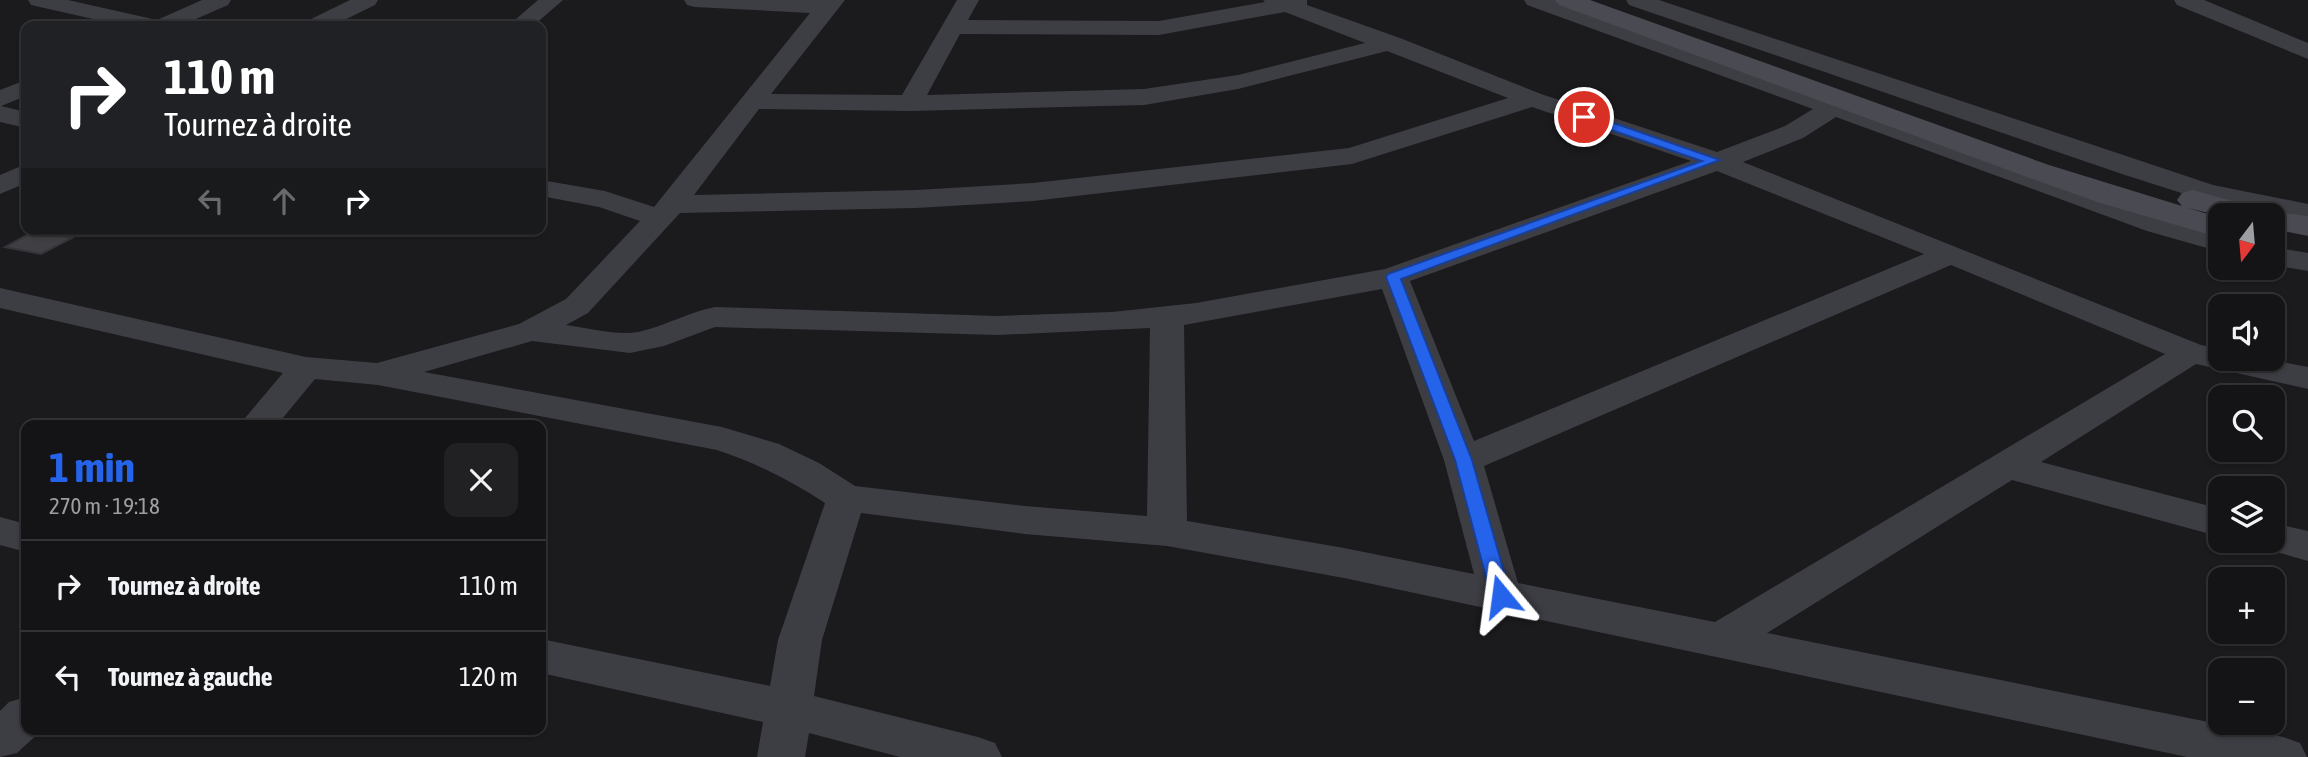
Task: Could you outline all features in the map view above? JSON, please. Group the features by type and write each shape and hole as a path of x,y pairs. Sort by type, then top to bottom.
{"street":[{"path":"39,0 74,3 136,21"},
{"path":"173,21 220,0"},
{"path":"325,21 367,0"},
{"path":"525,21 552,0"},
{"path":"695,0 831,3"},
{"path":"910,103 968,0"},
{"path":"1535,0 2157,225 2208,239"},
{"path":"1567,0 2111,197 2208,224"},
{"path":"1605,0 2208,205"},
{"path":"1637,0 2195,188 2308,213"},
{"path":"2185,0 2308,52"},
{"path":"953,27 1159,29 1289,2 1532,99 1714,160 1951,254 2191,354 2308,378"},
{"path":"378,374 531,331 577,306 665,211 831,3"},
{"path":"1685,16 1709,4"},
{"path":"751,101 910,103 1144,97 1238,82 1392,43"},
{"path":"0,99 21,89"},
{"path":"546,189 665,211 1033,192 1352,156 1532,99"},
{"path":"531,331 645,343 695,320 715,317 978,324 1060,323 1167,317 1286,298 1393,277 1794,132 1833,108"},
{"path":"0,114 21,119"},
{"path":"0,186 21,175"},
{"path":"2286,222 2308,226"},
{"path":"2286,240 2308,244"},
{"path":"1463,460 1951,254"},
{"path":"2286,258 2308,262"},
{"path":"1393,277 1463,460 1501,596"},
{"path":"0,298 306,368 378,374 722,439 766,453 805,472 846,498 1025,520 1167,532 1344,563 2283,757"},
{"path":"0,329 38,308"},
{"path":"1167,317 1167,532"},
{"path":"1721,639 2191,354"},
{"path":"261,420 306,368"},
{"path":"2006,466 2208,520"},
{"path":"781,757 800,640 846,498"},
{"path":"0,531 21,537"},
{"path":"2285,540 2308,546"},
{"path":"546,657 790,709 978,757"},
{"path":"0,739 21,720"}],"building":[{"path":"27,235 72,238 41,254 5,247"}],"route":[{"path":"1501,596 1463,460 1393,277 1714,160 1584,117"}]}
